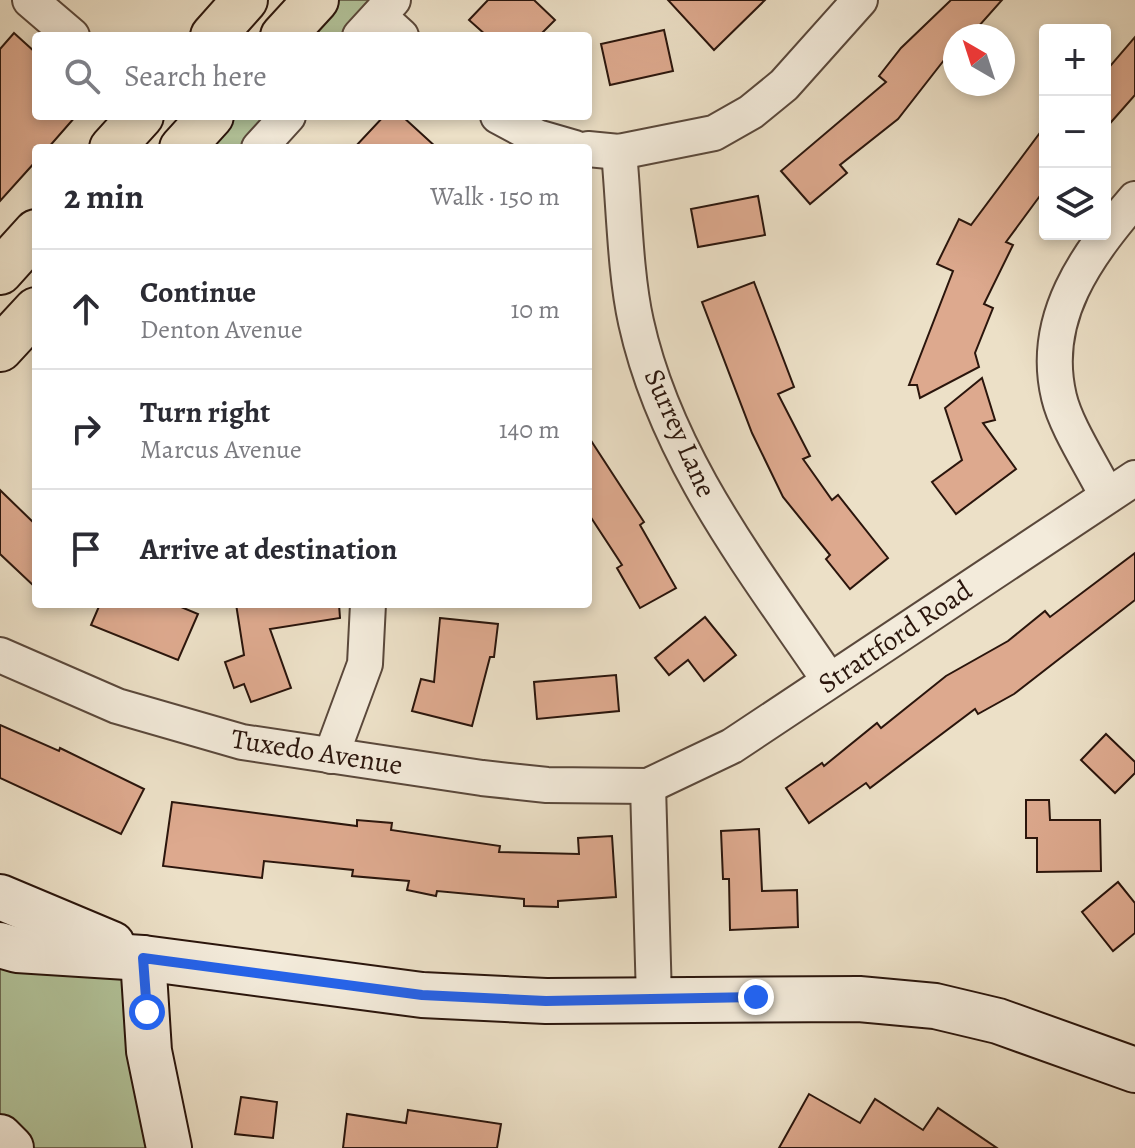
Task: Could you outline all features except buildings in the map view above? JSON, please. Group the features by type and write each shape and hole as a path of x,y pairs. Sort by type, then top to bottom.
{"main road":[{"path":"217,32 245,0"},
{"path":"287,32 316,0"},
{"path":"116,144 137,120"},
{"path":"186,144 207,120"},
{"path":"0,272 32,236"},
{"path":"0,349 32,314"},
{"path":"0,897 143,958"},
{"path":"0,945 17,950 143,958 422,995 546,1001 859,999 935,1006 998,1021 1135,1070"},
{"path":"143,958 149,1051 169,1148"},
{"path":"0,1137 11,1148"}],"street":[{"path":"30,0 67,32"},
{"path":"604,151 714,133 751,112 784,85 860,0"},
{"path":"263,144 284,120"},
{"path":"505,120 537,137 561,144"},
{"name":"Surrey Lane","path":"604,151 635,321 661,403 688,465 716,512 829,680"},
{"path":"1121,487 1059,399 1053,355 1062,308 1088,256 1135,199"},
{"name":"Strattford Road","path":"648,786 732,746 1121,487"},
{"path":"331,756 365,664 368,608"},
{"name":"Tuxedo Avenue","path":"5,654 117,706 177,726 242,742 547,785 648,786"},
{"path":"648,786 654,999"}],"green space":[{"path":"316,0 393,0 365,32 287,32"},
{"path":"207,120 286,120 264,144 186,144"},
{"path":"0,897 143,958 169,1148 0,1148"}],"route":[{"path":"147,1012 143,958 422,995 546,1001 756,997"}]}
